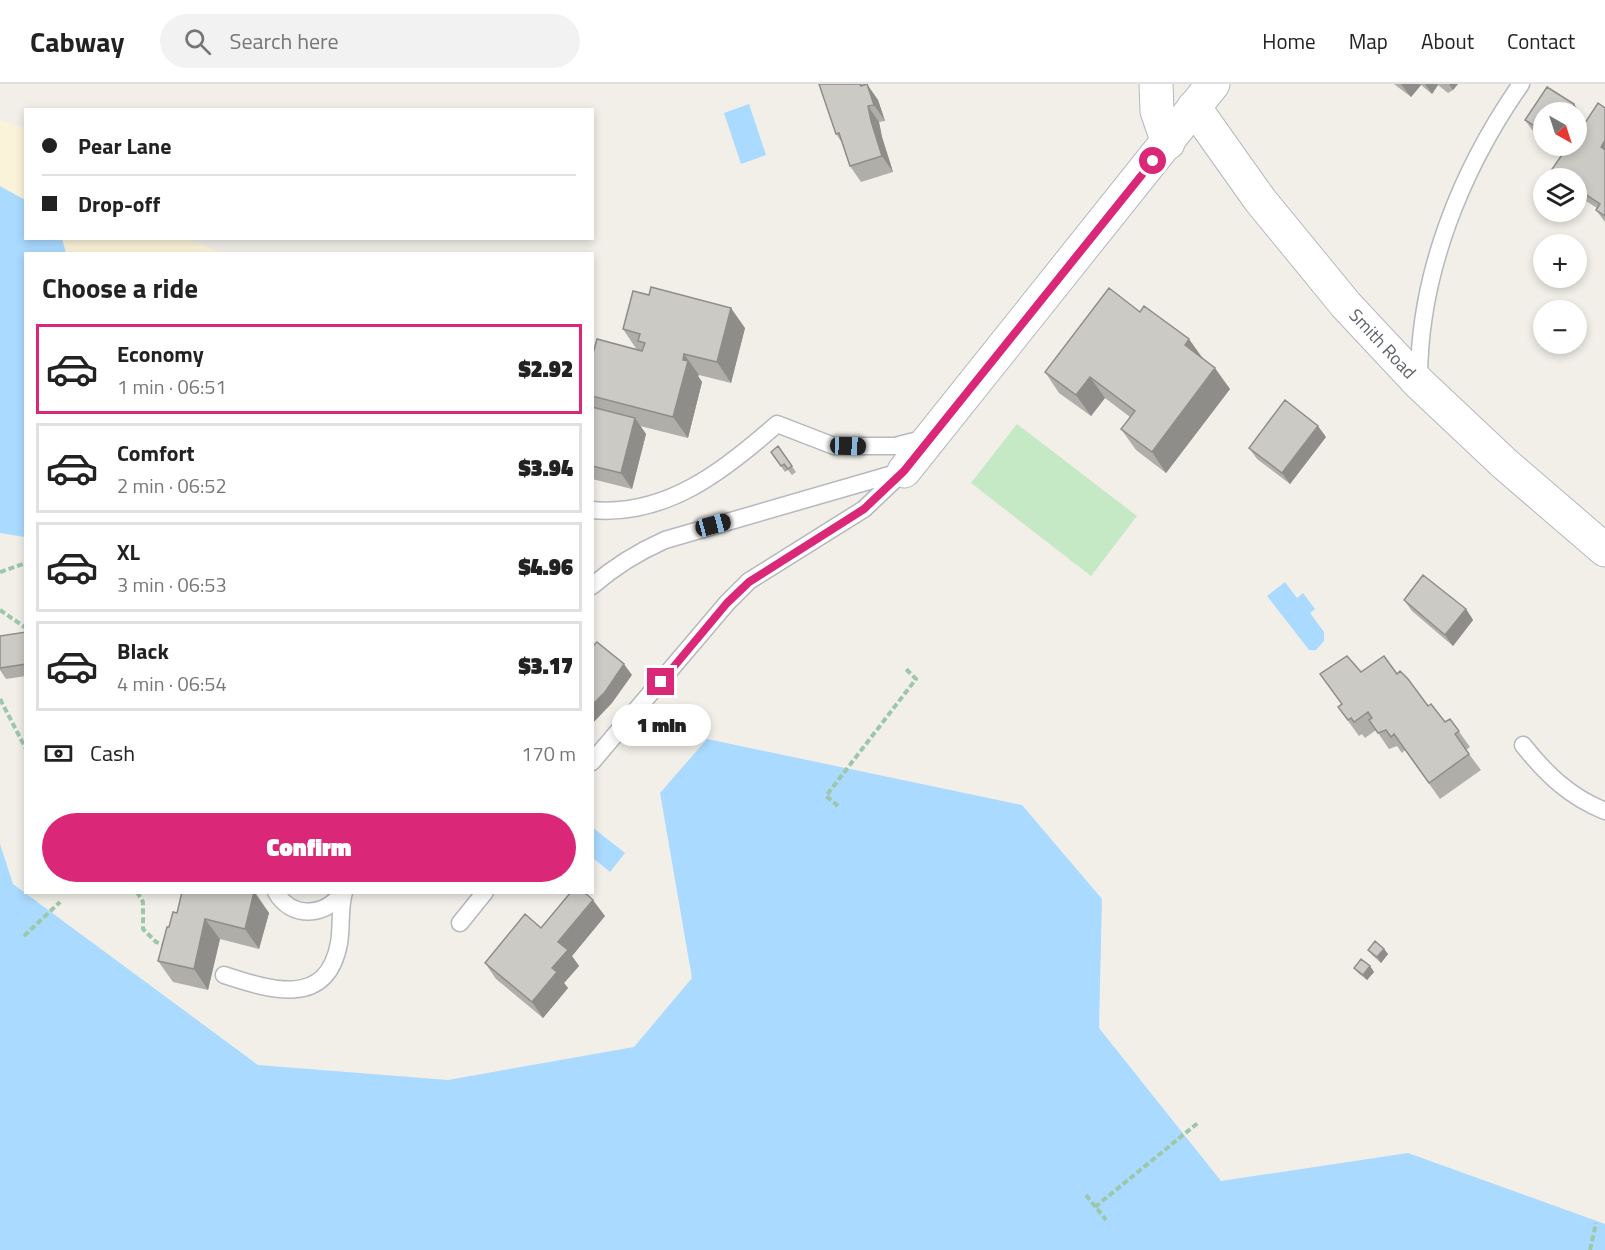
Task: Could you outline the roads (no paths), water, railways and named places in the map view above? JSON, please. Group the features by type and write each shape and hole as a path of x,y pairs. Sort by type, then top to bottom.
{"street":[{"path":"1156,84 1157,111 1168,143"},
{"path":"904,471 1168,143 1203,95"},
{"name":"Smith Road","path":"1203,95 1260,200 1346,304 1419,383 1514,472 1605,550"}],"lane":[{"path":"1419,383 1419,351 1440,240 1478,155 1521,84"},
{"path":"594,510 629,510 679,493 730,465 777,424 834,446 895,446 932,436"},
{"path":"594,584 613,568 641,550 665,540 904,471"},
{"path":"594,760 727,603 749,582 864,509 904,471"},
{"path":"1523,745 1550,777 1583,802 1605,811"},
{"path":"278,894 289,907 302,912 315,912 328,907 341,894"},
{"path":"224,975 265,988 297,991 323,980 336,960 340,940 343,894"},
{"path":"460,923 483,894"}],"water":[{"path":"749,104 766,155 741,164 724,113"},
{"path":"0,186 24,199 24,240 62,240 66,252 24,252 24,537 0,533"},
{"path":"1285,582 1297,598 1303,593 1315,609 1310,613 1324,632 1324,641 1316,650 1309,650 1267,596"},
{"path":"707,739 1022,805 1102,899 1099,1028 1221,1181 1408,1153 1605,1224 1605,1250 0,1250 0,844 13,884 24,894 258,1065 448,1080 634,1047 692,978 660,793"},
{"path":"594,829 625,853 610,872 594,859"}]}
